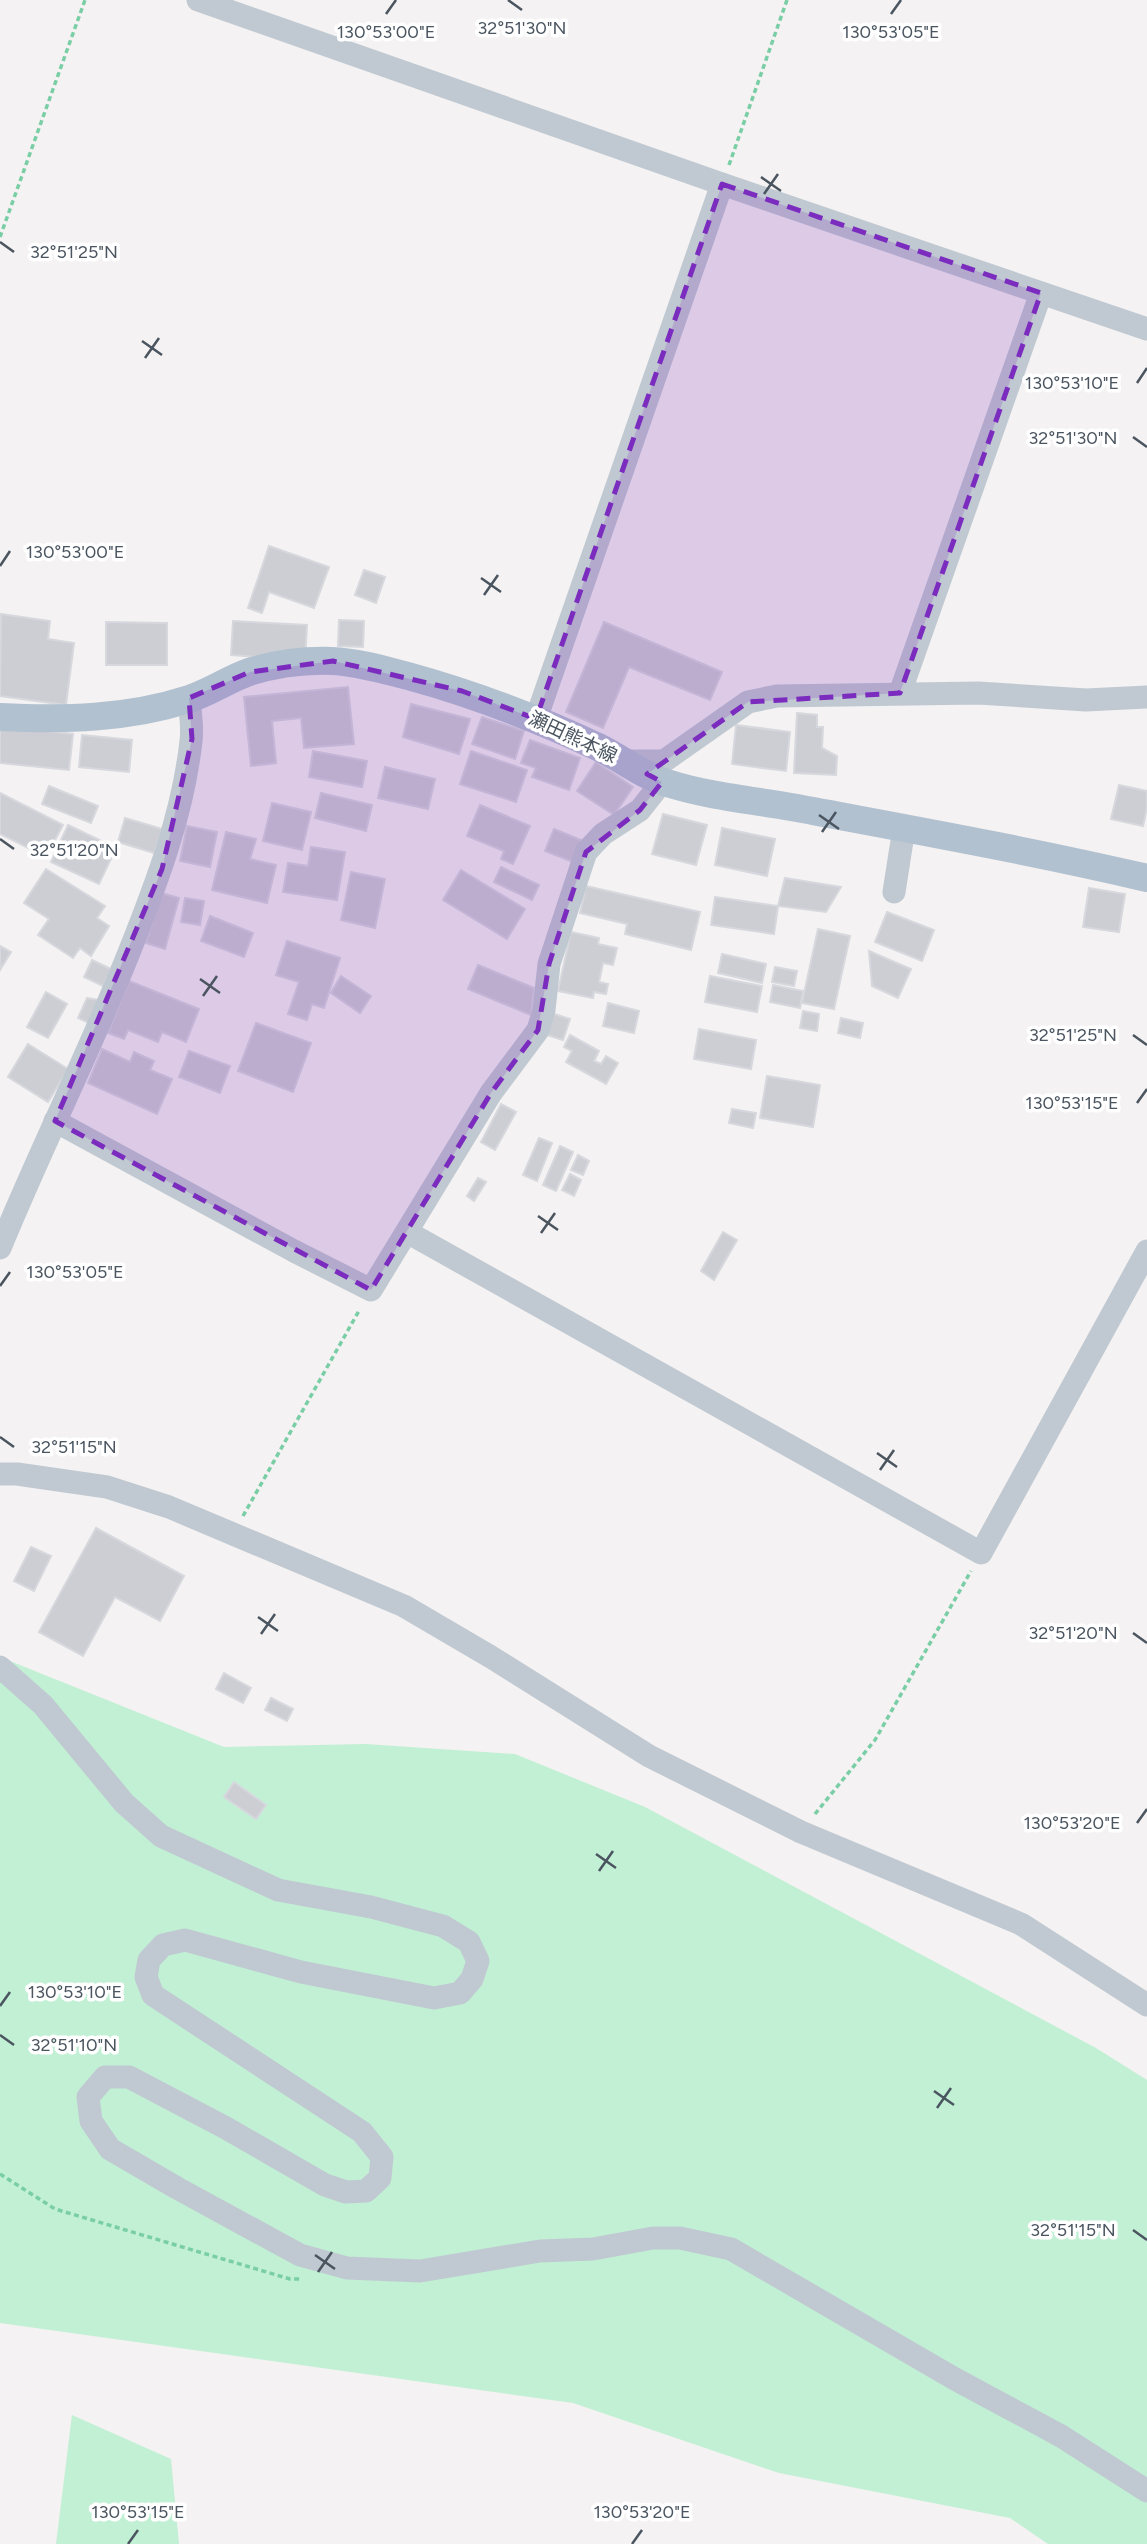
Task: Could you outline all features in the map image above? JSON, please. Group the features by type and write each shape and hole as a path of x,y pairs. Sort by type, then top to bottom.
{"main road":[{"name":"瀬田熊本線","path":"0,717 59,720 112,716 189,698 250,672 284,664 333,661 384,670 462,691 536,719 625,761 662,782 700,793 790,806 1073,860 1147,878"}],"street":[{"path":"198,0 722,184 1147,329"},
{"path":"536,719 722,184"},
{"path":"900,693 1041,293"},
{"path":"625,761 664,761 748,702 777,696 978,693 1086,700 1147,698"},
{"path":"0,1248 109,1002 162,869 176,824 192,739 189,698"},
{"path":"55,1121 371,1290 500,1079 538,1030 544,1010 549,964 586,852 603,834 640,810 662,782"},
{"path":"894,892 904,828"},
{"path":"407,1232 981,1553 1147,1251"},
{"path":"0,1474 107,1487 169,1507 404,1606 649,1756 801,1832 1021,1923 1147,2005"},
{"path":"0,1667 43,1705 124,1802 161,1836 278,1890 371,1907 443,1926 469,1941 478,1961 472,1979 460,1993 433,1998 301,1972 186,1940 163,1945 149,1960 146,1977 153,1995 362,2132 382,2157 380,2178 366,2191 346,2192 325,2185 226,2128 129,2077 105,2077 89,2097 91,2121 110,2149 300,2255 346,2268 420,2271 540,2251 593,2249 653,2238 680,2238 731,2249 955,2379 1061,2436 1147,2491"}],"path":[{"path":"0,237 85,0"},
{"path":"722,184 787,0"},
{"path":"234,1533 371,1290"},
{"path":"801,1832 875,1740 981,1553"},
{"path":"0,2174 55,2209 290,2279 303,2279"}],"highlighted area":[{"path":"722,184 1041,293 900,693 748,702 647,774 662,782 640,810 586,852 549,964 538,1030 491,1093 371,1290 55,1121 162,869 192,739 189,698 250,672 333,661 462,691 536,719"}],"green space":[{"path":"0,1657 224,1747 366,1744 515,1754 645,1807 1096,2048 1147,2080 1147,2544 1048,2544 1010,2518 779,2473 573,2403 0,2323"},
{"path":"72,2415 171,2459 179,2544 56,2544"}],"building":[{"path":"269,546 329,567 314,608 269,592 262,613 248,608"},
{"path":"364,570 385,577 376,603 355,595"},
{"path":"1,614 50,621 48,639 74,643 66,705 0,696"},
{"path":"339,620 364,621 363,647 338,646"},
{"path":"233,621 307,625 305,660 231,655"},
{"path":"106,622 167,623 167,665 106,665"},
{"path":"604,622 722,672 710,700 629,667 603,728 566,712"},
{"path":"348,687 354,744 304,748 301,718 272,721 276,763 251,766 244,697"},
{"path":"411,704 470,719 459,754 403,737"},
{"path":"797,713 817,715 817,727 823,727 822,748 837,756 836,775 794,773"},
{"path":"482,717 524,731 515,759 472,744"},
{"path":"736,725 790,732 786,771 732,764"},
{"path":"0,726 73,734 69,770 0,763"},
{"path":"82,735 132,740 129,772 79,767"},
{"path":"530,740 580,758 569,790 532,777 536,768 521,763"},
{"path":"313,751 367,761 362,787 309,777"},
{"path":"471,751 527,770 516,802 460,784"},
{"path":"596,762 633,787 614,815 577,791"},
{"path":"385,767 435,779 428,809 378,798"},
{"path":"1119,785 1147,791 1143,826 1111,819"},
{"path":"49,786 98,806 91,823 42,804"},
{"path":"0,793 63,825 46,857 0,834"},
{"path":"321,793 372,805 366,831 315,818"},
{"path":"272,803 311,812 302,850 263,841"},
{"path":"480,805 530,826 513,864 501,859 504,851 467,836"},
{"path":"663,814 707,825 696,865 652,854"},
{"path":"125,818 162,829 154,853 118,842"},
{"path":"68,825 116,848 99,884 51,862"},
{"path":"187,826 217,832 210,867 180,861"},
{"path":"722,828 775,839 767,876 715,865"},
{"path":"554,829 581,840 573,862 545,851"},
{"path":"226,832 256,839 250,859 276,865 267,903 212,890"},
{"path":"311,847 345,852 337,900 283,892 288,863 308,866"},
{"path":"501,867 539,885 532,900 494,882"},
{"path":"46,869 105,906 97,918 109,926 91,956 80,948 73,958 38,935 49,919 24,903"},
{"path":"461,870 525,909 507,939 443,900"},
{"path":"351,872 385,879 375,928 341,920"},
{"path":"785,878 841,887 826,912 778,906"},
{"path":"586,886 700,912 691,950 625,934 627,924 580,913"},
{"path":"1089,888 1125,894 1119,932 1083,927"},
{"path":"161,893 179,898 165,949 146,943"},
{"path":"715,897 778,906 774,934 711,925"},
{"path":"185,898 204,901 200,925 181,922"},
{"path":"887,912 934,930 922,961 875,942"},
{"path":"210,916 253,933 244,957 201,941"},
{"path":"818,929 850,936 834,1009 802,1003"},
{"path":"571,932 599,938 598,944 617,948 613,965 603,963 599,982 608,984 606,994 594,992 593,998 558,991"},
{"path":"287,941 340,958 324,1008 312,1004 307,1020 288,1014 299,982 276,975"},
{"path":"0,946 11,952 0,970"},
{"path":"869,951 911,969 898,998 872,986"},
{"path":"722,954 766,964 762,983 718,973"},
{"path":"92,960 111,969 103,986 84,977"},
{"path":"478,965 534,988 531,1015 468,989"},
{"path":"775,967 797,971 794,986 772,982"},
{"path":"341,976 371,996 360,1013 331,993"},
{"path":"710,976 762,986 757,1012 705,1002"},
{"path":"129,981 199,1009 186,1042 162,1032 158,1042 128,1030 124,1039 108,1033"},
{"path":"773,985 803,991 800,1008 770,1002"},
{"path":"46,992 67,1004 48,1038 27,1027"},
{"path":"87,998 99,1000 89,1023 78,1018"},
{"path":"608,1003 639,1011 634,1033 603,1026"},
{"path":"803,1011 819,1014 817,1031 800,1028"},
{"path":"551,1013 570,1019 563,1040 544,1034"},
{"path":"841,1018 863,1023 860,1038 838,1033"},
{"path":"256,1023 311,1043 293,1092 238,1071"},
{"path":"699,1029 756,1040 751,1069 694,1059"},
{"path":"570,1035 599,1051 594,1061 601,1064 606,1056 618,1063 606,1084 566,1062 572,1051 564,1047"},
{"path":"28,1044 68,1069 48,1102 8,1077"},
{"path":"102,1049 130,1062 134,1052 154,1061 150,1070 172,1079 157,1114 88,1083"},
{"path":"189,1051 230,1066 220,1093 179,1077"},
{"path":"767,1076 820,1085 813,1127 760,1118"},
{"path":"501,1104 516,1112 495,1150 481,1142"},
{"path":"732,1109 756,1113 753,1128 729,1123"},
{"path":"539,1138 552,1143 537,1181 523,1175"},
{"path":"560,1146 573,1152 556,1191 543,1185"},
{"path":"578,1155 589,1161 583,1175 571,1170"},
{"path":"570,1174 581,1180 574,1196 562,1190"},
{"path":"478,1178 486,1182 474,1201 467,1196"},
{"path":"723,1232 737,1240 714,1280 701,1271"},
{"path":"96,1528 184,1576 160,1621 115,1597 83,1656 39,1632"},
{"path":"31,1547 51,1556 34,1591 14,1581"},
{"path":"224,1673 251,1688 243,1703 216,1689"},
{"path":"271,1698 293,1709 287,1721 265,1710"},
{"path":"234,1782 266,1805 256,1819 224,1797"}]}
